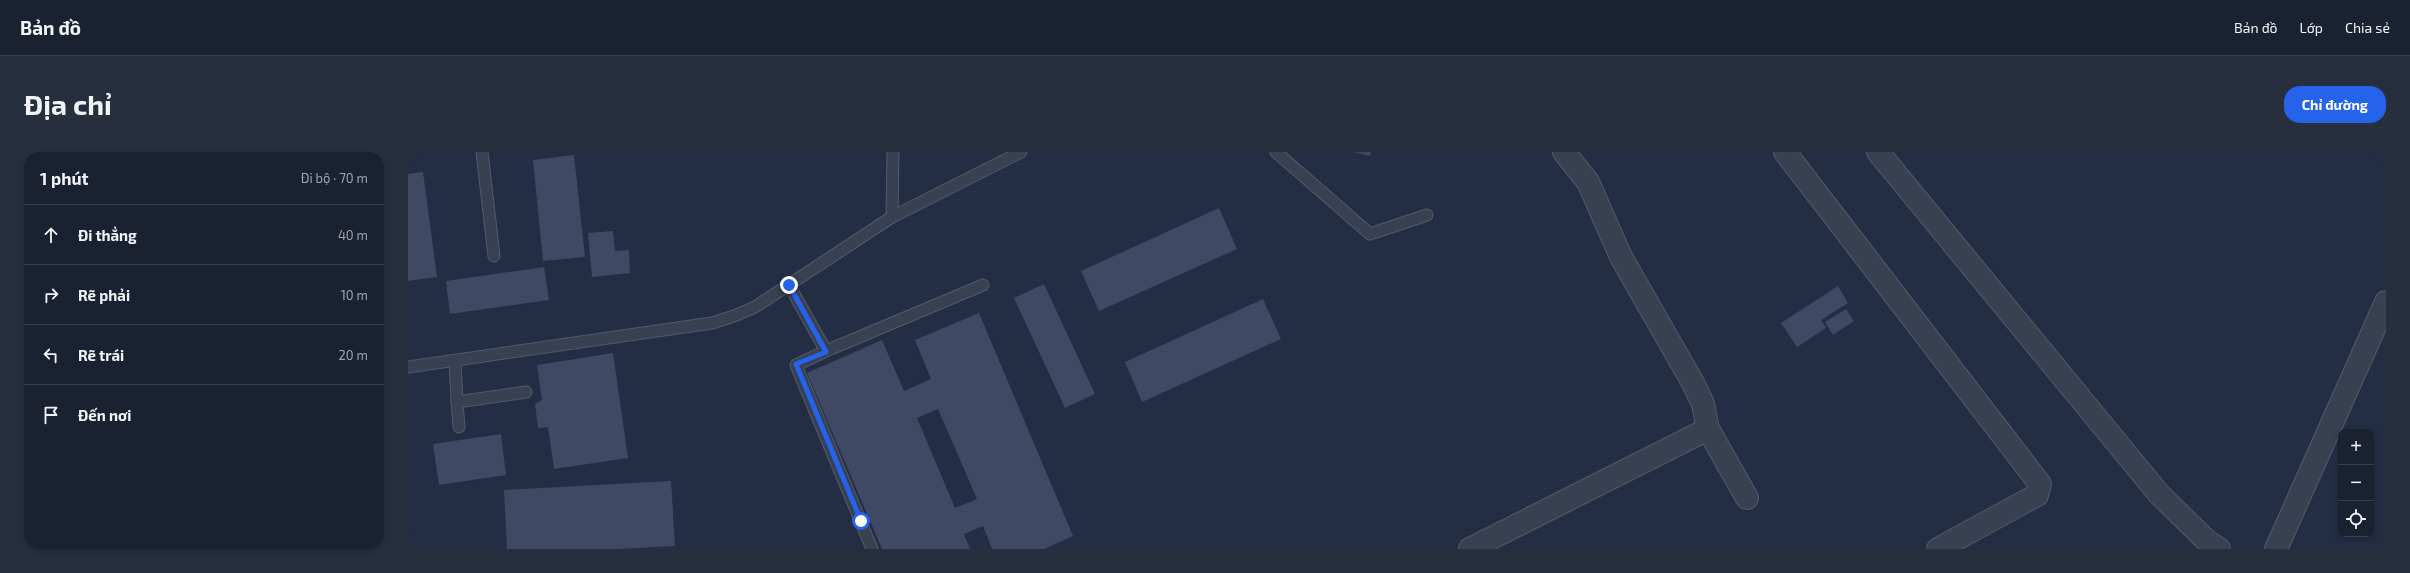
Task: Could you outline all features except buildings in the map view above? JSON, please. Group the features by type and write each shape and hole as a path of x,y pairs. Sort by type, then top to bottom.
{"street":[{"path":"1564,152 1588,182 1621,258 1693,383 1703,404 1708,429 1747,498"},
{"path":"1785,152 2040,484 2037,495 1938,549"},
{"path":"1878,152 2159,494 2207,541 2219,549"},
{"path":"2276,549 2386,302"},
{"path":"1470,549 1708,429"}],"lane":[{"path":"482,152 494,256"},
{"path":"892,217 893,152"},
{"path":"408,367 712,323 734,316 755,307 892,217 1021,152"},
{"path":"1276,152 1370,234 1427,215"},
{"path":"789,285 826,352"},
{"path":"872,549 796,364 983,285"},
{"path":"455,361 459,427"},
{"path":"458,402 526,392"}],"route":[{"path":"789,285 826,352 796,364 861,521"}]}
